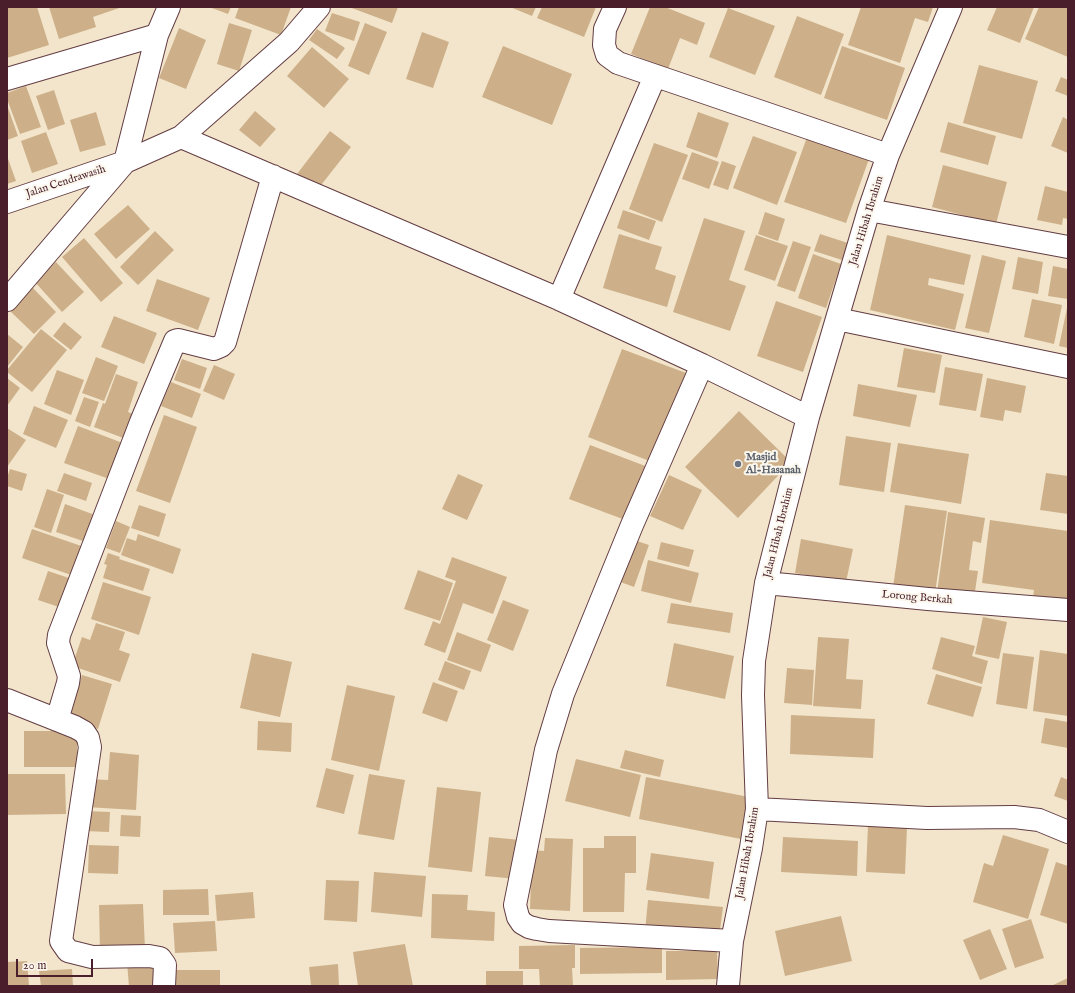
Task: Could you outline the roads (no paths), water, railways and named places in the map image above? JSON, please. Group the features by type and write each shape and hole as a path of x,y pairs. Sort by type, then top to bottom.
{"street":[{"path":"7,300 125,162 157,35 169,7"},
{"name":"Jalan Cendrawasih","path":"7,202 125,162 181,137 289,42 319,7"},
{"path":"615,7 605,30 604,45 607,55 618,63 888,155"},
{"name":"Jalan Hibah Ibrahim","path":"728,986 732,941 752,848 757,809 752,695 754,660 766,583 808,417 869,210 888,155 951,7"},
{"path":"7,79 157,35"},
{"path":"559,299 655,76"},
{"path":"181,137 559,299 702,365 808,417"},
{"path":"57,720 69,676 58,643 59,635 141,422 175,341 178,340 214,348 221,346 225,342 273,176"},
{"path":"869,210 1068,247"},
{"path":"837,319 1068,367"},
{"path":"702,365 632,525 563,694 546,750 515,905 518,917 522,923 529,927 543,930 732,941"},
{"name":"Lorong Berkah","path":"766,583 928,599 1068,610"},
{"path":"7,700 75,727 84,732 88,738 90,747 61,941 68,952 92,957 149,956 160,958 165,965 164,986"},
{"path":"757,809 927,818 1014,817 1039,820 1068,832"}],"place":[{"name":"Masjid Al-Hasanah","path":"738,464"}]}
